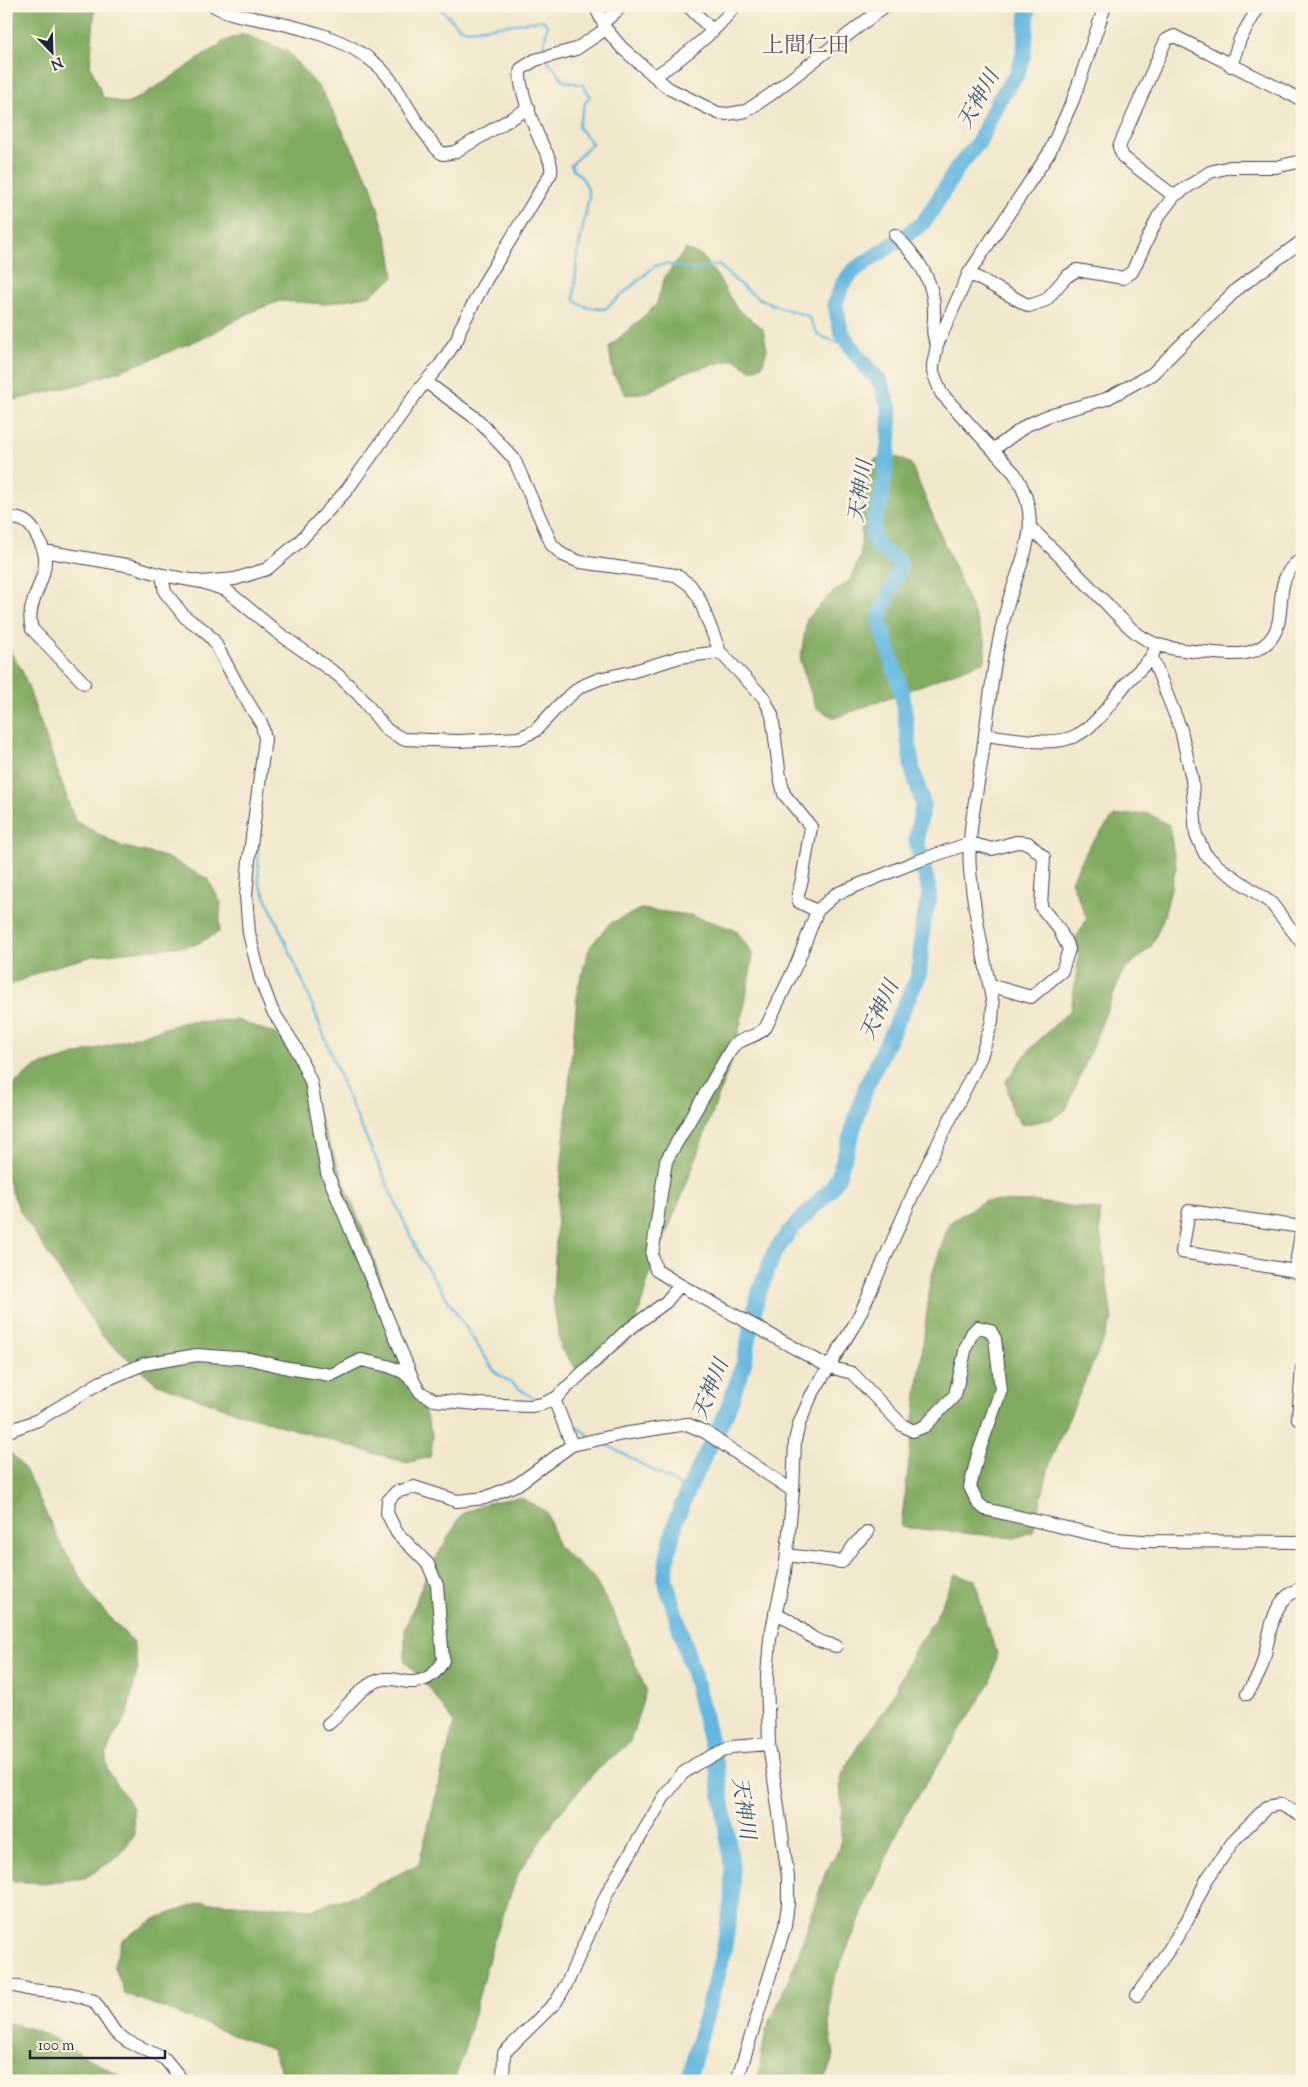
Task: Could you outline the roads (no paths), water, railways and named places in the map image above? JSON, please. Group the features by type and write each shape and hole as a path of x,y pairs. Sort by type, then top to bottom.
{"street":[{"path":"214,6 232,14 306,29 330,37 357,52 378,66 389,78 420,128 443,154 455,152 529,108"},
{"path":"595,6 604,26 622,48 668,88 718,113 728,114 746,111 770,95 885,6"},
{"path":"202,582 235,579 267,569 299,542 346,491 426,382 440,366 458,338 460,328 486,280 552,173 552,166 540,140 520,80 521,69 535,60 576,49 604,26 622,6"},
{"path":"688,6 712,31"},
{"path":"655,76 712,31 735,6"},
{"path":"737,2081 785,1926 788,1904 788,1877 769,1744 768,1652 785,1572 793,1491 794,1459 799,1424 811,1396 868,1297 914,1192 981,1057 992,1021 993,1005 972,887 970,842 1000,634 1014,583 1029,542 1030,527 1027,499 1022,486 1006,462 941,393 933,372 937,345 969,273 1049,153 1073,100 1104,6"},
{"path":"1231,66 1240,39 1259,6"},
{"path":"1174,196 1123,157 1119,147 1166,40 1174,36 1302,100"},
{"path":"969,273 1029,306 1046,300 1066,277 1077,270 1123,278 1132,272 1158,217 1174,196 1210,172 1230,167 1276,167 1302,161"},
{"path":"900,240 920,263 932,291 934,313 932,334 937,345"},
{"path":"994,449 1026,424 1052,414 1106,399 1152,374 1225,300 1302,241"},
{"path":"426,382 477,419 514,459 552,545 563,555 580,562 676,575 690,585 699,598 720,652 764,698 772,715 784,794 811,828 798,894 799,902 818,911"},
{"path":"6,518 26,521 32,526 44,551 44,571 30,610 29,620 32,629 84,682"},
{"path":"1030,527 1134,631 1157,645 1176,650 1236,655 1259,649 1270,640 1275,632 1282,583 1293,566 1302,560"},
{"path":"44,551 132,566 162,575 202,582 226,590 277,632 339,676 359,695 387,730 403,739 458,741 519,738 535,731 560,704 580,688 599,679 631,672 680,657 720,652"},
{"path":"162,575 165,592 185,616 205,631 214,641 262,725 265,738 246,896 249,933 260,978 272,1010 295,1046 311,1082 327,1173 414,1382 420,1392 434,1400 477,1404 531,1406 554,1399 625,1332 666,1302 680,1285"},
{"path":"985,735 1054,742 1077,736 1096,720 1134,673 1152,657 1157,645"},
{"path":"1152,657 1181,730 1192,779 1196,835 1205,854 1219,867 1271,903 1302,943"},
{"path":"989,985 1030,997 1062,971 1069,949 1059,929 1041,907 1044,857 1028,843 1016,842 992,849 970,842 836,894 818,911 798,961 766,1027 733,1046 666,1161 652,1255 656,1270 829,1367 852,1373 902,1425 913,1431 925,1426 955,1395 972,1333 978,1327 986,1328 996,1339 1001,1390 970,1487 978,1503 985,1509 1114,1539 1144,1541 1302,1542"},
{"path":"1189,1211 1302,1227 1298,1273 1182,1252 1189,1211"},
{"path":"6,1432 38,1420 101,1382 144,1364 197,1355 250,1359 296,1370 331,1375 361,1360 388,1366 403,1372 414,1382"},
{"path":"1298,1419 1302,1368"},
{"path":"554,1399 572,1445"},
{"path":"328,1724 339,1716 371,1683 385,1678 414,1682 434,1675 440,1669 443,1660 437,1585 428,1564 394,1528 387,1509 392,1496 396,1492 414,1487 457,1501 485,1498 518,1484 572,1445 678,1424 687,1424 705,1432 793,1491"},
{"path":"787,1555 842,1562 855,1544 868,1532"},
{"path":"1247,1694 1260,1671 1276,1609 1290,1592 1302,1588"},
{"path":"775,1613 791,1620 814,1639 836,1646"},
{"path":"503,2081 504,2053 556,2002 567,1983 608,1891 664,1797 682,1774 696,1764 731,1747 769,1744"},
{"path":"1137,1995 1170,1948 1188,1919 1207,1879 1235,1839 1267,1807 1280,1804 1302,1816"},
{"path":"6,1984 31,1990 71,1994 94,2001 115,2032 127,2041 165,2059 183,2081"}],"waterway":[{"path":"438,6 460,28 470,30 543,20 547,25 544,46 546,53"},
{"name":"天神川","path":"688,2081 724,1949 732,1898 732,1868 718,1772 694,1676 665,1579 668,1553 676,1520 688,1490 727,1411 744,1363 757,1298 774,1253 789,1232 831,1189 838,1177 866,1087 919,975 923,923 929,899 929,890 916,840 923,804 912,768 902,693 881,626 880,614 900,569 900,562 878,547 873,536 875,516 881,501 889,441 890,410 880,382 856,354 841,332 835,303 843,284 853,271 922,224 958,167 979,142 998,101 1017,74 1024,53 1028,6"},
{"path":"548,61 564,81 583,85 590,96 585,103 578,127 592,143 571,165 573,170 584,181 589,196 577,257 574,299 577,302 588,307 605,309 655,266 667,264 695,270 718,264 740,285 759,298 808,316 818,335 839,343 856,354"},
{"path":"258,835 259,882 304,984 347,1095 421,1259 495,1372 536,1400"},
{"path":"568,1421 590,1436"},
{"path":"604,1443 688,1490"}],"district":[{"name":"上間仁田","path":"806,44"}]}
